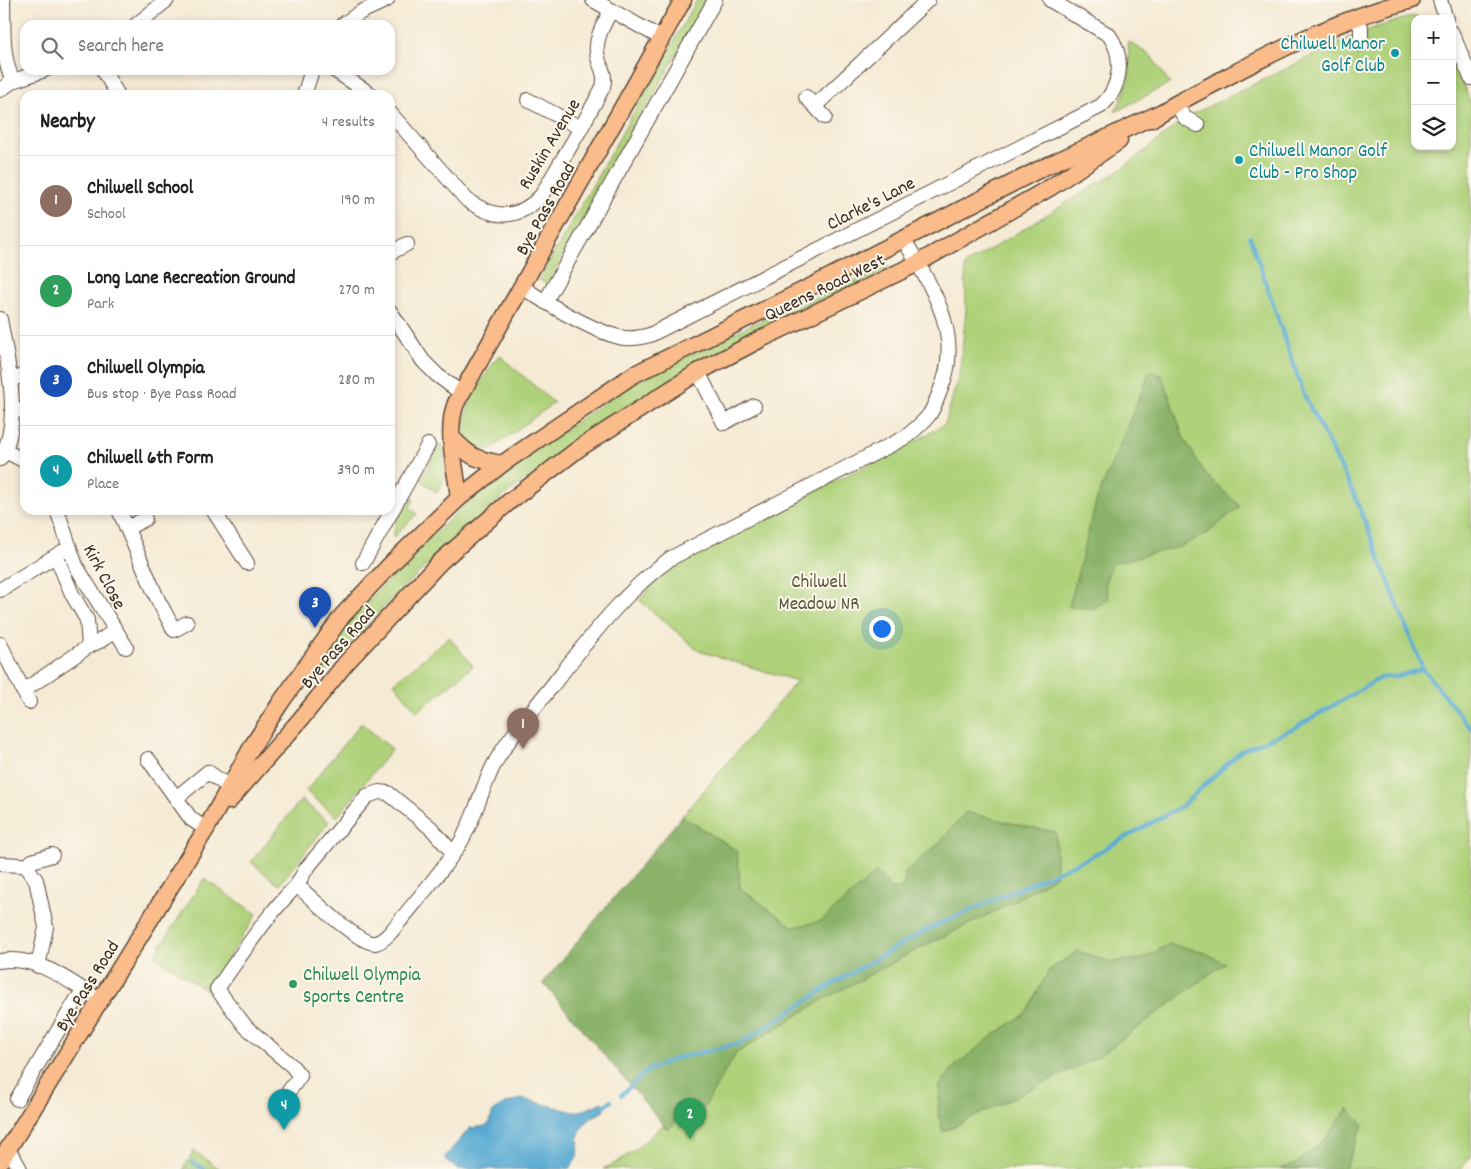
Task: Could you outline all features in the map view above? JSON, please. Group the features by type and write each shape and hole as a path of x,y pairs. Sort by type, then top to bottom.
{"main road":[{"name":"Bye Pass Road","path":"459,498 452,438 452,417 461,393 683,0"},
{"name":"Queens Road West","path":"502,464 633,376 903,238 1040,169 1160,113 1318,31 1412,0"},
{"name":"Queens Road West","path":"510,501 581,447 698,372 761,339 918,263 1051,187 1160,113"},
{"path":"452,438 477,460 502,464"},
{"name":"Bye Pass Road","path":"4,1157 206,829 229,787 281,702 342,616 393,562 459,498 502,464"},
{"name":"Bye Pass Road","path":"206,829 300,720 346,663 440,562 510,501"}],"street":[{"path":"3,0 5,55 7,67 13,81"},
{"path":"142,20 167,0"},
{"path":"349,20 360,12 387,0"},
{"path":"593,0 661,38"},
{"path":"545,302 715,0"},
{"path":"825,116 810,102 928,0"},
{"path":"1440,0 1445,15"},
{"name":"Clarke's Lane","path":"522,287 545,302 595,328 620,338 630,339 650,335 1100,106 1108,100 1117,83 1119,70 1114,41 1109,35 1057,2"},
{"name":"Ruskin Avenue","path":"395,119 467,200 483,210 502,215 523,211 541,196 603,87 603,69 597,55 596,45 611,10"},
{"path":"1356,18 1361,27 1361,44"},
{"path":"1456,42 1471,78"},
{"path":"0,90 13,81 30,75"},
{"path":"106,75 115,90"},
{"path":"306,90 310,75"},
{"path":"342,75 364,90"},
{"path":"528,100 581,128"},
{"path":"1176,104 1185,118 1198,125"},
{"path":"297,885 363,940 376,943 384,939 453,853 475,812 496,761 521,723 594,633 638,585 671,558 906,436 929,415 944,383 948,364 949,334 944,316 926,278 903,238"},
{"path":"395,250 407,244"},
{"path":"0,319 10,379 19,410 2,455 20,460"},
{"path":"395,319 423,361 437,375 461,393"},
{"path":"698,372 724,423 754,406"},
{"path":"10,379 20,377"},
{"path":"395,497 428,444"},
{"name":"Kirk Close","path":"60,515 81,575 114,631 126,647"},
{"path":"121,515 157,598 174,630 187,623"},
{"path":"216,515 247,563"},
{"path":"364,563 385,515"},
{"path":"127,528 145,520"},
{"path":"0,590 70,547"},
{"path":"56,556 72,594 87,620 95,643"},
{"name":"Kirk Close","path":"0,644 26,696 95,643 114,631"},
{"path":"148,759 191,819 206,829"},
{"path":"176,798 208,772 229,787"},
{"path":"286,1095 300,1076 292,1066 254,1035 217,989 265,923 297,885 306,869 366,796 379,792 388,792 436,832 453,853"},
{"path":"436,832 453,832 464,826 475,812"},
{"path":"27,867 32,861 52,855"},
{"path":"0,864 27,867 36,880 46,927 38,966"},
{"path":"0,961 21,960 38,966 56,974 99,1000"},
{"path":"17,1099 77,999"},
{"path":"55,1036 72,1045"},
{"path":"4,1157 14,1158 20,1169"}],"green space":[{"path":"697,0 707,0 547,284 539,280"},
{"name":"Chilwell Meadow NR","path":"1411,17 1411,150 1456,150 1456,68 1471,104 1471,1157 1460,1169 603,1169 642,1144 663,1125 668,1130 687,1110 698,1117 736,1053 819,1002 793,927 740,888 737,851 682,816 797,681 699,651 639,600 666,570 703,548 921,438 945,424 960,370 966,310 965,265 1126,166 1191,115 1361,32"},
{"path":"1128,41 1151,56 1170,83 1115,112 1124,94 1130,74"},
{"path":"888,266 893,268 717,352 639,398 579,440 490,507 390,600 325,672 318,672 314,666 343,627 417,550 473,498 527,454 631,385 652,374 752,324 787,311"},
{"path":"499,355 554,403 491,449 482,449 470,441 465,432 467,409 479,385"},
{"path":"1150,371 1162,375 1183,437 1206,475 1240,506 1208,533 1179,547 1113,563 1105,583 1109,599 1093,609 1069,607 1097,499"},
{"path":"438,446 443,446 446,471 437,493 421,480"},
{"path":"411,495 414,500 410,507 417,514 393,538 396,521"},
{"path":"449,637 473,666 417,712 394,683"},
{"path":"361,723 392,749 337,817 306,791"},
{"path":"301,800 329,822 279,885 251,862"},
{"path":"966,812 1056,832 1056,876 996,911 918,949 819,1002 736,1053 698,1118 687,1110 668,1130 543,983 682,816 737,851 740,888 793,927 821,921 877,872 887,883 889,889 901,889 905,872 938,844"},
{"path":"204,879 257,914 207,991 154,956"},
{"path":"1169,944 1201,951 1225,963 1099,1056 943,1132 938,1112 940,1085 954,1067 992,1036 1026,1013 1049,970 1078,951 1111,962 1142,959"},
{"path":"1348,1108 1363,1125 1345,1169 1279,1169 1296,1164 1327,1137"},
{"path":"194,1151 220,1169 183,1169"}],"water":[{"path":"521,1099 574,1112 587,1109 602,1102 605,1110 583,1126 579,1137 577,1157 568,1169 457,1169 444,1158 470,1128 489,1124 493,1111 505,1104"}],"waterway":[{"path":"1250,237 1304,395 1354,494 1423,669 1471,729"},
{"path":"621,1095 647,1071 673,1059 741,1043 834,983 928,929 1088,858 1182,806 1241,751 1295,728 1380,678 1398,676 1423,669"},
{"path":"604,1106 611,1101"},
{"path":"192,1162 204,1169"}],"place":[{"name":"Chilwell Manor Golf Club","path":"1395,53"},
{"name":"Chilwell Manor Golf Club - Pro Shop","path":"1239,160"},
{"name":"Chilwell Olympia","path":"315,628"},
{"name":"Chilwell School","path":"523,749"},
{"name":"Chilwell Olympia Sports Centre","path":"293,984"},
{"name":"Chilwell 6th Form","path":"284,1130"},
{"name":"Long Lane Recreation Ground","path":"690,1139"}]}
